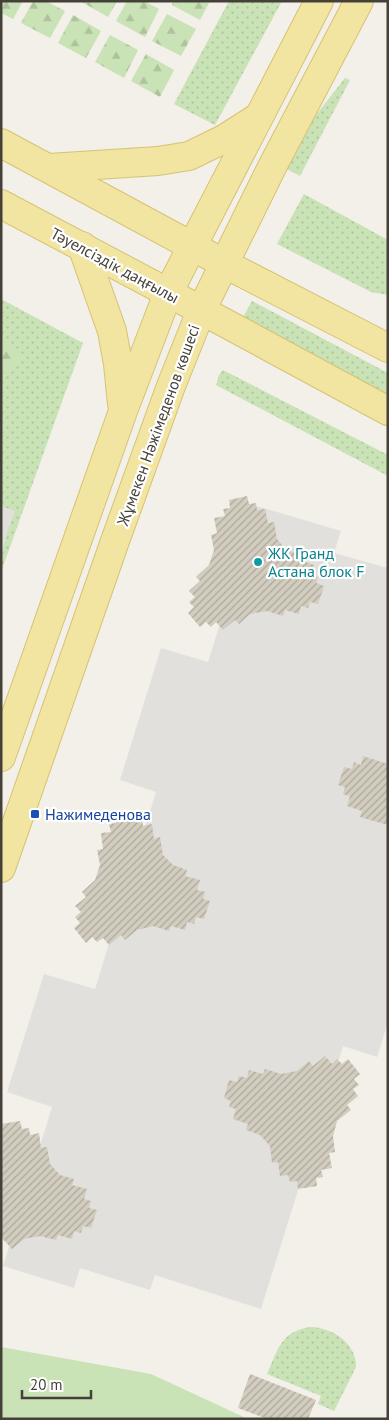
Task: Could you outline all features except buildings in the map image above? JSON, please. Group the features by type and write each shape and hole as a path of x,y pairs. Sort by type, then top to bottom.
{"main road":[{"path":"1,757 122,412 168,293 319,1"},
{"name":"Жұмекен Нәжімеденов көшесі","path":"1,868 115,541 173,380 201,311 275,161 359,1"},
{"path":"48,168 158,161 189,156 224,139 258,117"},
{"path":"1,143 225,264 388,348"},
{"name":"Тәуелсіздік даңғылы","path":"1,204 388,411"},
{"path":"82,246 112,331 118,364 122,412"}],"green space":[{"path":"1,1 23,1 13,19 1,13"},
{"path":"33,1 46,1 65,11 50,38 21,23"},
{"path":"80,1 117,1 108,17"},
{"path":"127,1 144,1 159,9 145,37 116,21"},
{"path":"173,1 210,1 200,20 172,5"},
{"path":"229,1 282,1 215,125 174,104"},
{"path":"167,14 196,29 181,56 152,41"},
{"path":"73,15 101,31 86,58 58,43"},
{"path":"110,35 138,50 124,78 95,62"},
{"path":"146,54 174,70 160,97 131,81"},
{"path":"345,78 350,80 300,176 285,168 305,129"},
{"path":"304,194 388,240 388,295 371,292 277,244"},
{"path":"1,299 83,343 1,572"},
{"path":"252,301 388,373 388,396 242,319"},
{"path":"1,338 22,359 1,374"},
{"path":"223,370 388,455 388,476 216,385 219,375"},
{"path":"310,1327 334,1333 347,1344 355,1358 356,1367 334,1411 318,1404 321,1396 267,1374 281,1343 292,1333"},
{"path":"1,1347 151,1374 248,1419 1,1419"}],"shaded area":[{"path":"1,506 15,511 1,558"},
{"path":"257,506 341,531 334,553 388,568 388,1022 377,1057 343,1046 261,1309 155,1275 150,1290 80,1268 74,1288 3,1266 52,1107 7,1092 44,974 95,989 156,792 120,780 161,648 208,662"}],"place":[{"name":"ЖК Гранд Астана блок F","path":"258,562"},
{"name":"Нажимеденова","path":"35,814"}]}
